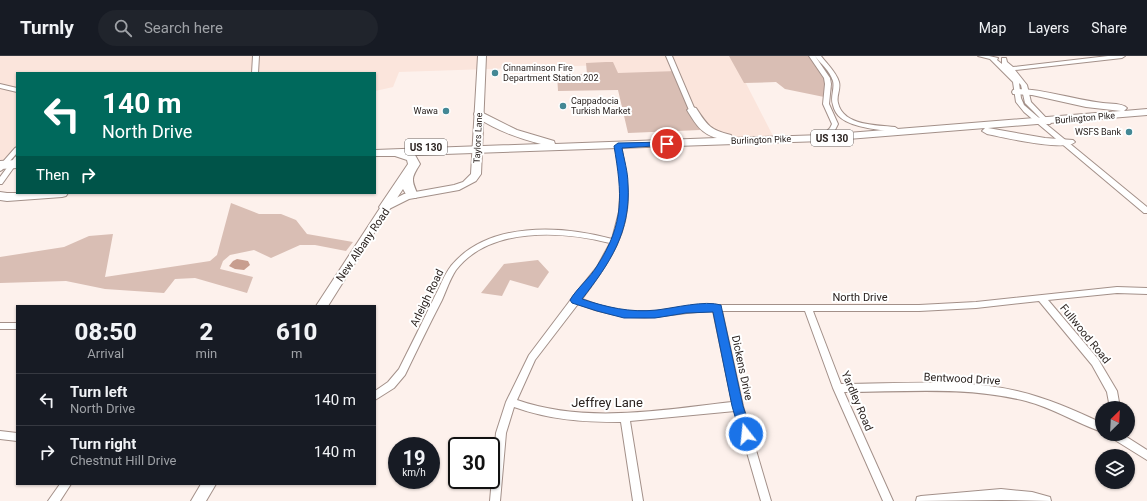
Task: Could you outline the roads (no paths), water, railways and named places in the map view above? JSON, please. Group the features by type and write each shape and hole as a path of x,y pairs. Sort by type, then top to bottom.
{"highway":[{"path":"1022,92 1086,104 1134,109"},
{"name":"Burlington Pike","path":"376,149 618,146 823,138 961,128 1147,108"},
{"path":"692,110 705,130 718,136 731,138"},
{"path":"686,139 692,134 695,128 692,110"},
{"name":"Burlington Pike","path":"376,153 552,143 827,134 1147,112"},
{"path":"479,114 489,122 521,135 552,143"},
{"path":"478,126 500,126"},
{"path":"961,128 1067,142"},
{"path":"385,207 414,164 414,160 411,157 396,153"},
{"path":"406,176 406,183 412,195"},
{"path":"0,196 7,197 48,194"}],"street":[{"path":"255,72 256,56"},
{"name":"Taylors Lane","path":"412,195 456,188 467,184 476,174 482,56"},
{"path":"670,56 692,110"},
{"path":"812,56 826,75 828,81 826,104 835,124 834,130 827,134"},
{"path":"818,56 835,79 837,87 835,102 840,114 849,121 862,125 895,129"},
{"path":"981,56 992,59 1005,58 1005,69 1017,83 1039,119"},
{"path":"1005,69 1053,64 1102,56 1122,56"},
{"path":"992,59 1023,82 1019,103 1067,142 1087,156 1107,176 1147,211"},
{"path":"0,86 16,90"},
{"path":"495,501 501,433 511,402 532,358 600,269 615,242 623,212 624,183 618,146"},
{"path":"0,182 9,161"},
{"name":"New Albany Road","path":"323,305 385,207 412,195"},
{"name":"Arleigh Road","path":"376,395 391,385 402,372 453,269 464,257 479,246 486,242 511,236 553,232 585,235 615,242"},
{"name":"North Drive","path":"575,300 597,308 624,314 655,314 686,309 717,308 919,308 976,305 1117,290 1147,291"},
{"name":"Fullwood Road","path":"1041,298 1096,362 1112,391 1114,401"},
{"name":"Dickens Drive","path":"717,308 738,406 766,501"},
{"name":"Yardley Road","path":"808,308 838,388 888,501"},
{"path":"0,326 16,326"},
{"name":"Bentwood Drive","path":"838,388 962,389 1003,392 1060,408 1095,425"},
{"name":"Jeffrey Lane","path":"511,402 534,411 562,415 625,418 738,406"},
{"path":"625,418 638,501"},
{"path":"0,435 16,437"},
{"path":"1124,441 1147,455"},
{"path":"53,501 65,485"},
{"path":"198,501 208,485"},
{"path":"921,501 1014,495 1039,498 1046,501"}],"place":[{"name":"Cinnaminson Fire Department Station 202","path":"495,73"},
{"name":"Cappadocia Turkish Market","path":"563,106"},
{"name":"Wawa","path":"446,111"},
{"name":"WSFS Bank","path":"1129,132"}]}
